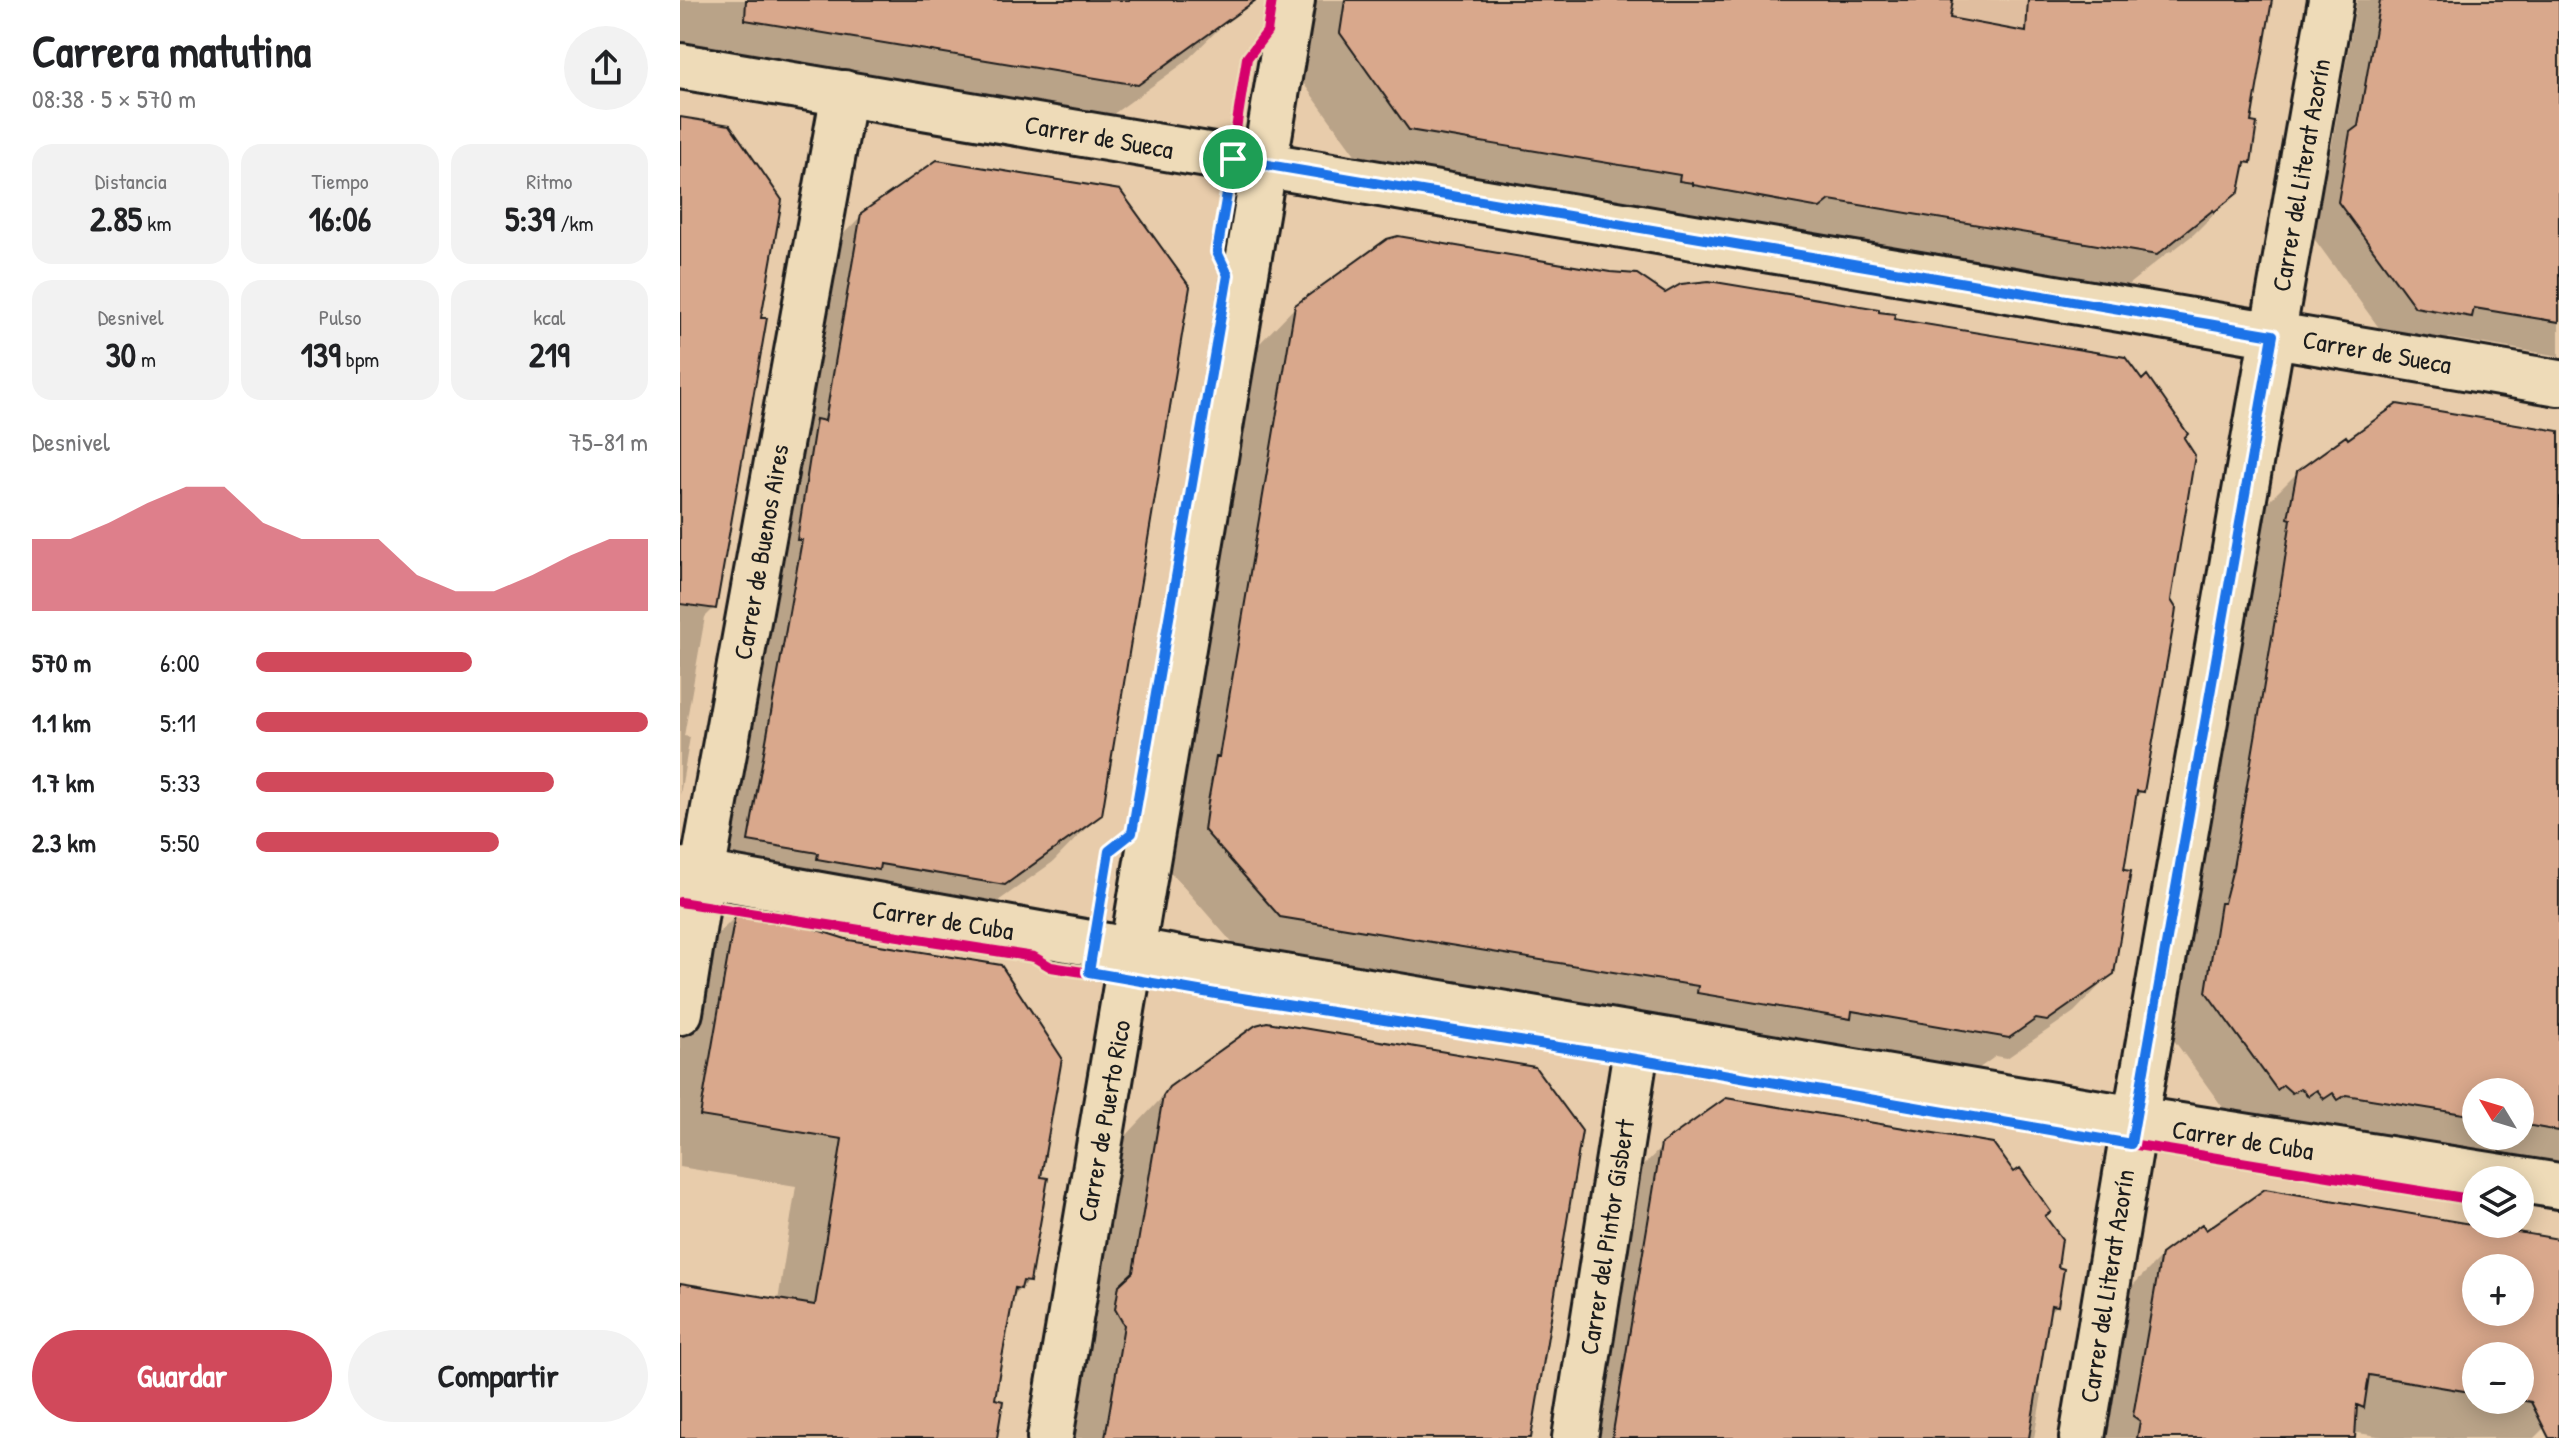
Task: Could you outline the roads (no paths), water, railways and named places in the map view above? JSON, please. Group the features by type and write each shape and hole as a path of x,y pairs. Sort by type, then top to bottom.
{"street":[{"name":"Carrer de Puerto Rico","path":"1050,1438 1292,0"},
{"name":"Carrer del Literat Azorín","path":"2082,1438 2331,0"},
{"name":"Carrer de Sueca","path":"680,66 2559,383"},
{"name":"Carrer de Buenos Aires","path":"680,1012 691,872 844,93"},
{"name":"Carrer de Cuba","path":"691,872 1133,952 2559,1186"},
{"name":"Carrer del Pintor Gisbert","path":"1575,1438 1638,1036"}]}
